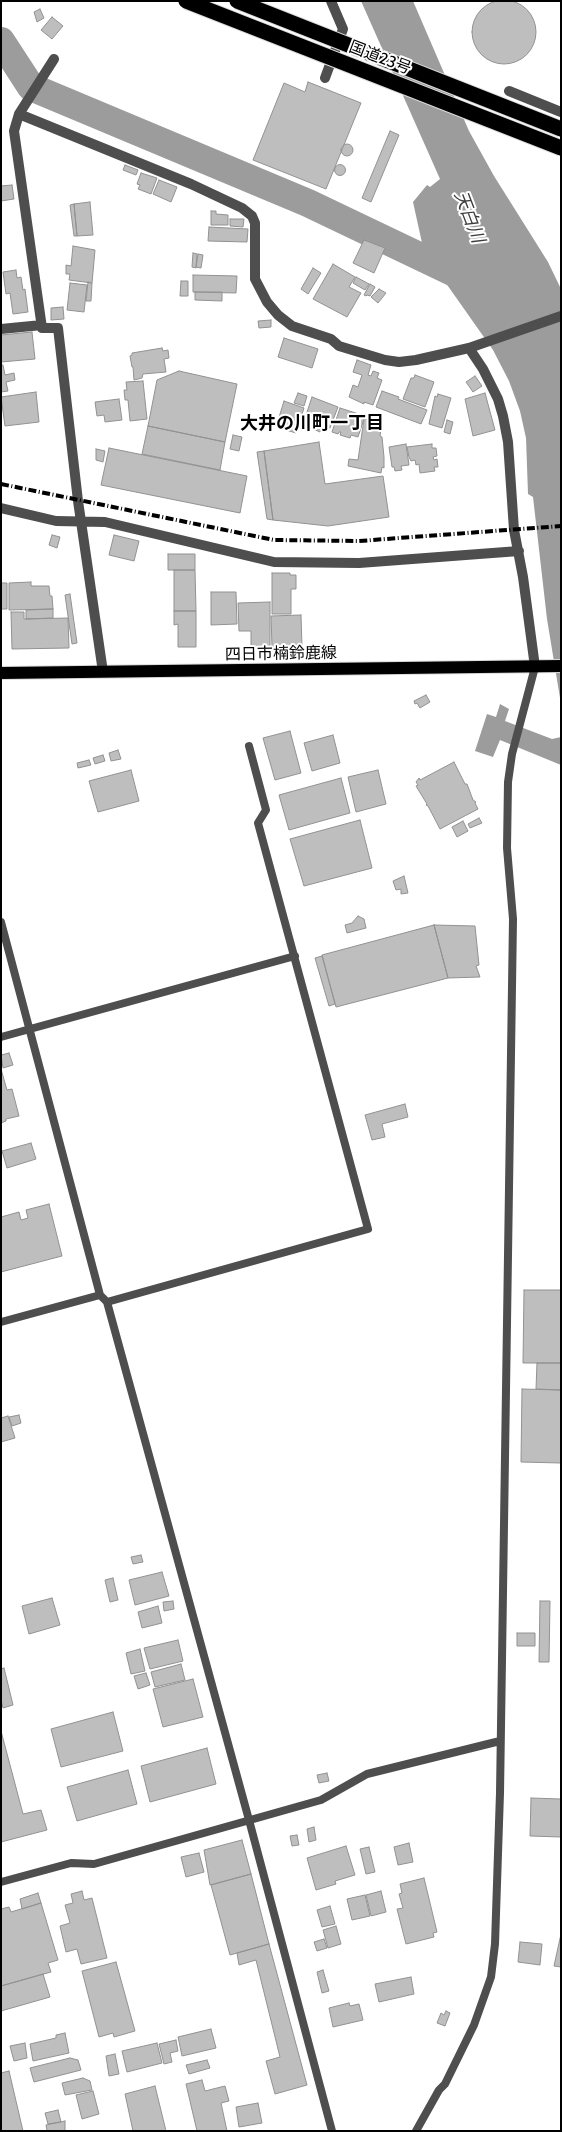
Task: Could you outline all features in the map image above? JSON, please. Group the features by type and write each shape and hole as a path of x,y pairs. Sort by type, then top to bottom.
{"highway":[{"name":"国道23号","path":"186,1 561,148"},
{"name":"国道23号","path":"237,1 561,129"}],"main road":[{"name":"四日市楠鈴鹿線","path":"1,673 561,666"}],"street":[{"path":"325,78 343,29 331,1"},
{"path":"54,59 19,114 14,131 42,328 58,328 81,521 103,672"},
{"path":"509,92 561,112"},
{"path":"19,114 190,184 242,208 252,216 254,223 254,279 267,302 278,315 292,326 331,339 340,346 385,360 399,362 416,360 469,348 561,316"},
{"path":"1,329 42,325"},
{"path":"469,348 487,377 498,399 503,416 508,442 514,530 541,666"},
{"path":"1,508 56,521 105,522 274,562 359,563 519,551"}],"lane":[{"path":"416,2131 439,2090 445,2084 474,2025 491,1977 495,1944 513,919 507,848 508,782 512,754 541,666"},
{"path":"107,1302 368,1229 258,823 266,810 249,746"},
{"path":"1,922 100,1295 107,1302 332,2131"},
{"path":"1,1037 295,956"},
{"path":"1,1322 100,1295"},
{"path":"1,1882 71,1863 94,1864 321,1800 367,1774 500,1741"}],"water":[{"name":"天白川","path":"361,1 413,1 469,131 494,176 548,262 561,289 561,704 547,619 533,497 528,494 526,438 520,411 509,381 493,350 424,252 413,202 427,185 430,187 440,179"},
{"path":"500,704 509,709 505,721 552,739 561,737 561,765 500,740 493,757 475,751 487,714 496,717"}],"building":[{"path":"498,0 510,0 527,9 534,20 536,32 534,44 527,55 510,64 498,64 486,59 477,50 472,38 472,26 477,14 486,5"},
{"path":"40,9 44,18 37,22 34,12"},
{"path":"52,17 63,26 52,39 41,30"},
{"path":"308,82 361,103 326,189 253,160 284,83 305,92"},
{"path":"390,131 399,135 371,202 362,198"},
{"path":"347,144 353,150 347,156 341,150"},
{"path":"340,164 346,170 340,176 334,170"},
{"path":"125,165 138,170 136,175 123,170"},
{"path":"141,173 157,178 151,194 138,189 140,185 137,184"},
{"path":"159,180 177,187 171,202 153,194"},
{"path":"12,185 14,199 1,201 1,186"},
{"path":"90,202 93,235 77,236 74,204"},
{"path":"74,204 77,236 74,236 70,205"},
{"path":"211,211 216,211 216,214 228,215 228,225 211,225"},
{"path":"230,219 244,219 243,227 230,226"},
{"path":"209,227 248,229 247,242 208,241"},
{"path":"364,240 385,248 374,273 353,263"},
{"path":"73,246 95,250 92,283 69,280 70,274 66,274 66,265 71,266"},
{"path":"193,253 197,254 196,268 192,267"},
{"path":"198,254 203,255 201,268 196,267"},
{"path":"333,264 355,277 349,287 361,293 347,317 313,299"},
{"path":"313,268 321,273 308,294 301,289"},
{"path":"16,270 17,278 21,277 23,290 25,289 28,312 13,314 10,293 6,294 3,272"},
{"path":"193,275 237,276 236,293 193,292"},
{"path":"356,277 369,284 365,290 353,283"},
{"path":"181,281 188,281 188,296 180,296"},
{"path":"88,282 92,283 91,301 86,301"},
{"path":"70,283 87,285 84,312 67,310"},
{"path":"370,284 375,287 370,296 366,296 364,295"},
{"path":"379,289 386,293 378,303 371,297"},
{"path":"195,292 222,292 222,301 195,300"},
{"path":"63,307 64,319 51,320 51,308"},
{"path":"271,320 271,327 259,328 258,321"},
{"path":"32,332 35,359 1,362 1,335"},
{"path":"284,338 318,349 312,368 278,357"},
{"path":"162,348 163,351 168,350 169,358 164,359 166,372 143,374 142,378 134,380 130,356 132,353"},
{"path":"357,360 371,365 368,375 371,376 373,371 379,373 377,378 382,380 373,405 364,402 364,404 349,397 353,385 358,387 362,375 353,372"},
{"path":"1,365 3,365 5,375 14,373 15,380 6,382 8,391 1,392"},
{"path":"179,371 237,384 225,442 148,426 157,380"},
{"path":"415,375 434,382 425,407 403,399 411,378 414,378"},
{"path":"475,376 482,386 473,392 466,382"},
{"path":"143,381 147,419 130,421 128,400 125,400 124,390 127,390 126,382"},
{"path":"382,391 427,410 421,424 376,407"},
{"path":"36,392 39,422 5,426 1,397"},
{"path":"298,393 307,396 304,406 294,403"},
{"path":"485,393 495,430 473,436 465,399"},
{"path":"438,394 451,398 442,428 429,424 435,396 437,397"},
{"path":"312,397 338,407 330,428 322,425 320,432 313,429 316,422 305,418"},
{"path":"119,399 122,420 105,422 104,415 97,416 95,402"},
{"path":"284,401 304,408 296,433 276,427"},
{"path":"340,408 365,416 358,437 351,435 350,438 340,435 341,432 338,434 332,432"},
{"path":"364,419 382,422 380,436 382,437 384,468 382,467 381,473 348,466 349,459 358,460"},
{"path":"447,420 453,422 450,434 444,432"},
{"path":"148,426 225,442 220,470 142,454"},
{"path":"233,435 242,437 239,451 230,449"},
{"path":"319,442 325,484 383,476 389,517 328,526 273,520 264,451"},
{"path":"406,444 409,465 401,466 402,470 395,471 394,467 392,467 389,447"},
{"path":"432,444 432,448 436,448 437,456 433,457 434,460 437,459 438,467 434,467 435,471 420,473 419,464 416,465 415,460 411,461 407,447"},
{"path":"109,448 247,476 240,513 101,485"},
{"path":"96,449 105,451 103,462 96,460"},
{"path":"264,451 273,520 267,519 257,452"},
{"path":"52,535 60,537 57,548 49,545"},
{"path":"114,535 139,541 134,561 109,555"},
{"path":"168,554 195,554 195,570 168,570"},
{"path":"174,570 195,570 196,611 174,611"},
{"path":"272,573 296,575 296,589 291,589 291,614 272,614"},
{"path":"31,582 31,586 49,586 53,609 9,610 9,583"},
{"path":"1,583 7,583 7,609 1,609"},
{"path":"211,592 236,592 237,624 211,625"},
{"path":"70,594 77,643 72,644 65,595"},
{"path":"270,602 270,648 251,648 251,631 239,631 238,603"},
{"path":"53,609 53,618 26,619 26,610"},
{"path":"174,611 196,611 196,647 178,647 178,624 174,625"},
{"path":"11,612 24,612 24,619 68,618 69,648 12,649"},
{"path":"301,615 302,647 272,647 271,616"},
{"path":"426,695 430,702 420,708 414,701"},
{"path":"290,731 301,773 275,780 263,738"},
{"path":"333,735 340,763 312,771 304,743"},
{"path":"118,750 121,759 111,761 109,753"},
{"path":"103,755 105,761 95,764 93,758"},
{"path":"89,760 91,765 78,768 77,763"},
{"path":"454,762 465,784 467,784 478,809 440,829 416,786 418,785 416,782 419,778 420,780"},
{"path":"131,770 139,801 98,812 89,781"},
{"path":"378,770 386,804 356,812 348,777"},
{"path":"341,778 350,813 289,830 279,795"},
{"path":"479,818 482,823 470,828 468,824"},
{"path":"360,820 372,868 304,886 290,839"},
{"path":"463,821 468,831 457,837 452,827"},
{"path":"404,876 408,893 401,894 401,889 396,890 393,881"},
{"path":"358,916 364,919 366,928 347,933 345,925 352,923"},
{"path":"434,925 475,926 479,965 476,966 480,977 448,978"},
{"path":"434,925 448,978 336,1007 322,955"},
{"path":"322,956 335,1004 329,1006 315,958"},
{"path":"9,1053 13,1065 3,1068 1,1055"},
{"path":"1,1069 7,1090 12,1089 19,1116 6,1119 6,1121 1,1123"},
{"path":"405,1104 408,1117 382,1124 385,1137 372,1140 365,1115"},
{"path":"31,1143 36,1159 7,1168 2,1151"},
{"path":"49,1204 62,1256 1,1272 1,1217 19,1212 21,1220 28,1218 26,1210"},
{"path":"524,1290 561,1290 561,1363 523,1363"},
{"path":"537,1363 561,1363 561,1390 536,1389"},
{"path":"522,1389 561,1390 561,1463 521,1462"},
{"path":"19,1415 21,1423 12,1426 9,1417"},
{"path":"8,1416 15,1438 1,1442 1,1418"},
{"path":"141,1555 143,1562 133,1564 131,1557"},
{"path":"162,1572 169,1596 135,1605 129,1580"},
{"path":"113,1578 118,1600 110,1602 105,1580"},
{"path":"52,1598 60,1625 29,1634 22,1606"},
{"path":"173,1601 174,1609 164,1611 163,1602"},
{"path":"540,1601 550,1601 549,1662 539,1662"},
{"path":"158,1606 162,1623 142,1628 138,1612"},
{"path":"517,1633 535,1633 535,1646 517,1646"},
{"path":"178,1640 183,1661 150,1669 144,1648"},
{"path":"140,1649 145,1671 131,1674 126,1653"},
{"path":"181,1664 185,1680 155,1687 151,1672"},
{"path":"4,1668 13,1705 3,1708 1,1700 1,1669"},
{"path":"146,1673 150,1685 138,1689 134,1676"},
{"path":"193,1679 203,1717 163,1727 153,1689"},
{"path":"113,1712 123,1751 61,1767 51,1729"},
{"path":"1,1731 23,1814 41,1810 47,1830 1,1842"},
{"path":"207,1748 216,1784 150,1802 141,1766"},
{"path":"128,1770 137,1804 77,1821 67,1787"},
{"path":"327,1773 329,1781 319,1783 317,1775"},
{"path":"531,1798 561,1799 561,1837 530,1836"},
{"path":"314,1827 316,1840 309,1842 307,1829"},
{"path":"297,1835 299,1845 292,1846 290,1836"},
{"path":"242,1840 251,1874 210,1885 204,1850"},
{"path":"409,1843 413,1862 398,1865 394,1847"},
{"path":"346,1846 355,1875 335,1881 336,1884 316,1890 307,1858"},
{"path":"369,1847 375,1872 366,1874 360,1849"},
{"path":"199,1853 204,1872 186,1877 181,1857"},
{"path":"251,1874 269,1944 230,1955 211,1885"},
{"path":"424,1878 437,1932 433,1933 434,1937 406,1944 397,1909 403,1908 399,1894 402,1893 400,1884"},
{"path":"82,1891 84,1900 92,1898 107,1958 81,1964 77,1949 66,1952 60,1926 70,1923 65,1905 73,1903 71,1894"},
{"path":"381,1891 386,1912 371,1916 366,1895"},
{"path":"38,1893 41,1903 22,1909 20,1899"},
{"path":"365,1895 370,1916 352,1920 347,1899"},
{"path":"41,1903 58,1960 48,1963 51,1972 1,1986 1,1909 9,1907 11,1912"},
{"path":"330,1906 335,1924 322,1927 317,1910"},
{"path":"336,1926 341,1944 328,1948 323,1930"},
{"path":"561,1934 561,1967 554,1966"},
{"path":"324,1939 327,1948 317,1951 314,1942"},
{"path":"520,1942 542,1944 540,1965 518,1962"},
{"path":"269,1944 307,2085 275,2094 266,2061 280,2057 256,1960 239,1965 237,1953"},
{"path":"116,1962 135,2031 114,2037 113,2033 99,2037 82,1971"},
{"path":"323,1970 329,1991 322,1993 317,1972"},
{"path":"43,1974 50,1997 1,2011 1,1986"},
{"path":"411,1977 414,1994 379,2002 375,1984"},
{"path":"349,2003 350,2006 359,2004 363,2020 333,2027 329,2008"},
{"path":"446,2011 450,2013 445,2026 437,2023 441,2013 444,2015"},
{"path":"211,2029 216,2048 182,2056 178,2037"},
{"path":"65,2033 69,2053 33,2061 30,2044 56,2038 56,2035"},
{"path":"176,2040 178,2051 170,2053 172,2062 164,2064 159,2044"},
{"path":"25,2043 27,2058 14,2061 10,2046"},
{"path":"157,2043 162,2063 127,2072 122,2051"},
{"path":"115,2054 119,2074 109,2076 106,2056"},
{"path":"70,2058 78,2060 81,2070 34,2082 30,2068"},
{"path":"207,2060 210,2068 189,2074 186,2065"},
{"path":"9,2071 23,2131 1,2131 1,2073"},
{"path":"83,2078 90,2081 92,2090 65,2095 62,2083"},
{"path":"202,2080 205,2091 225,2086 229,2101 221,2103 227,2131 197,2131 186,2084"},
{"path":"155,2086 166,2131 133,2131 125,2094"},
{"path":"93,2091 99,2114 82,2119 76,2095"},
{"path":"258,2103 262,2123 239,2127 236,2107"},
{"path":"58,2110 61,2122 48,2124 45,2113"},
{"path":"65,2121 65,2131 47,2131 46,2125"}],"waterway":[{"path":"1,41 31,87 308,203 465,278"}],"railway":[{"path":"1,484 274,540 359,541 561,526"}],"district":[{"name":"大井の川町一丁目","path":"312,424"}]}
